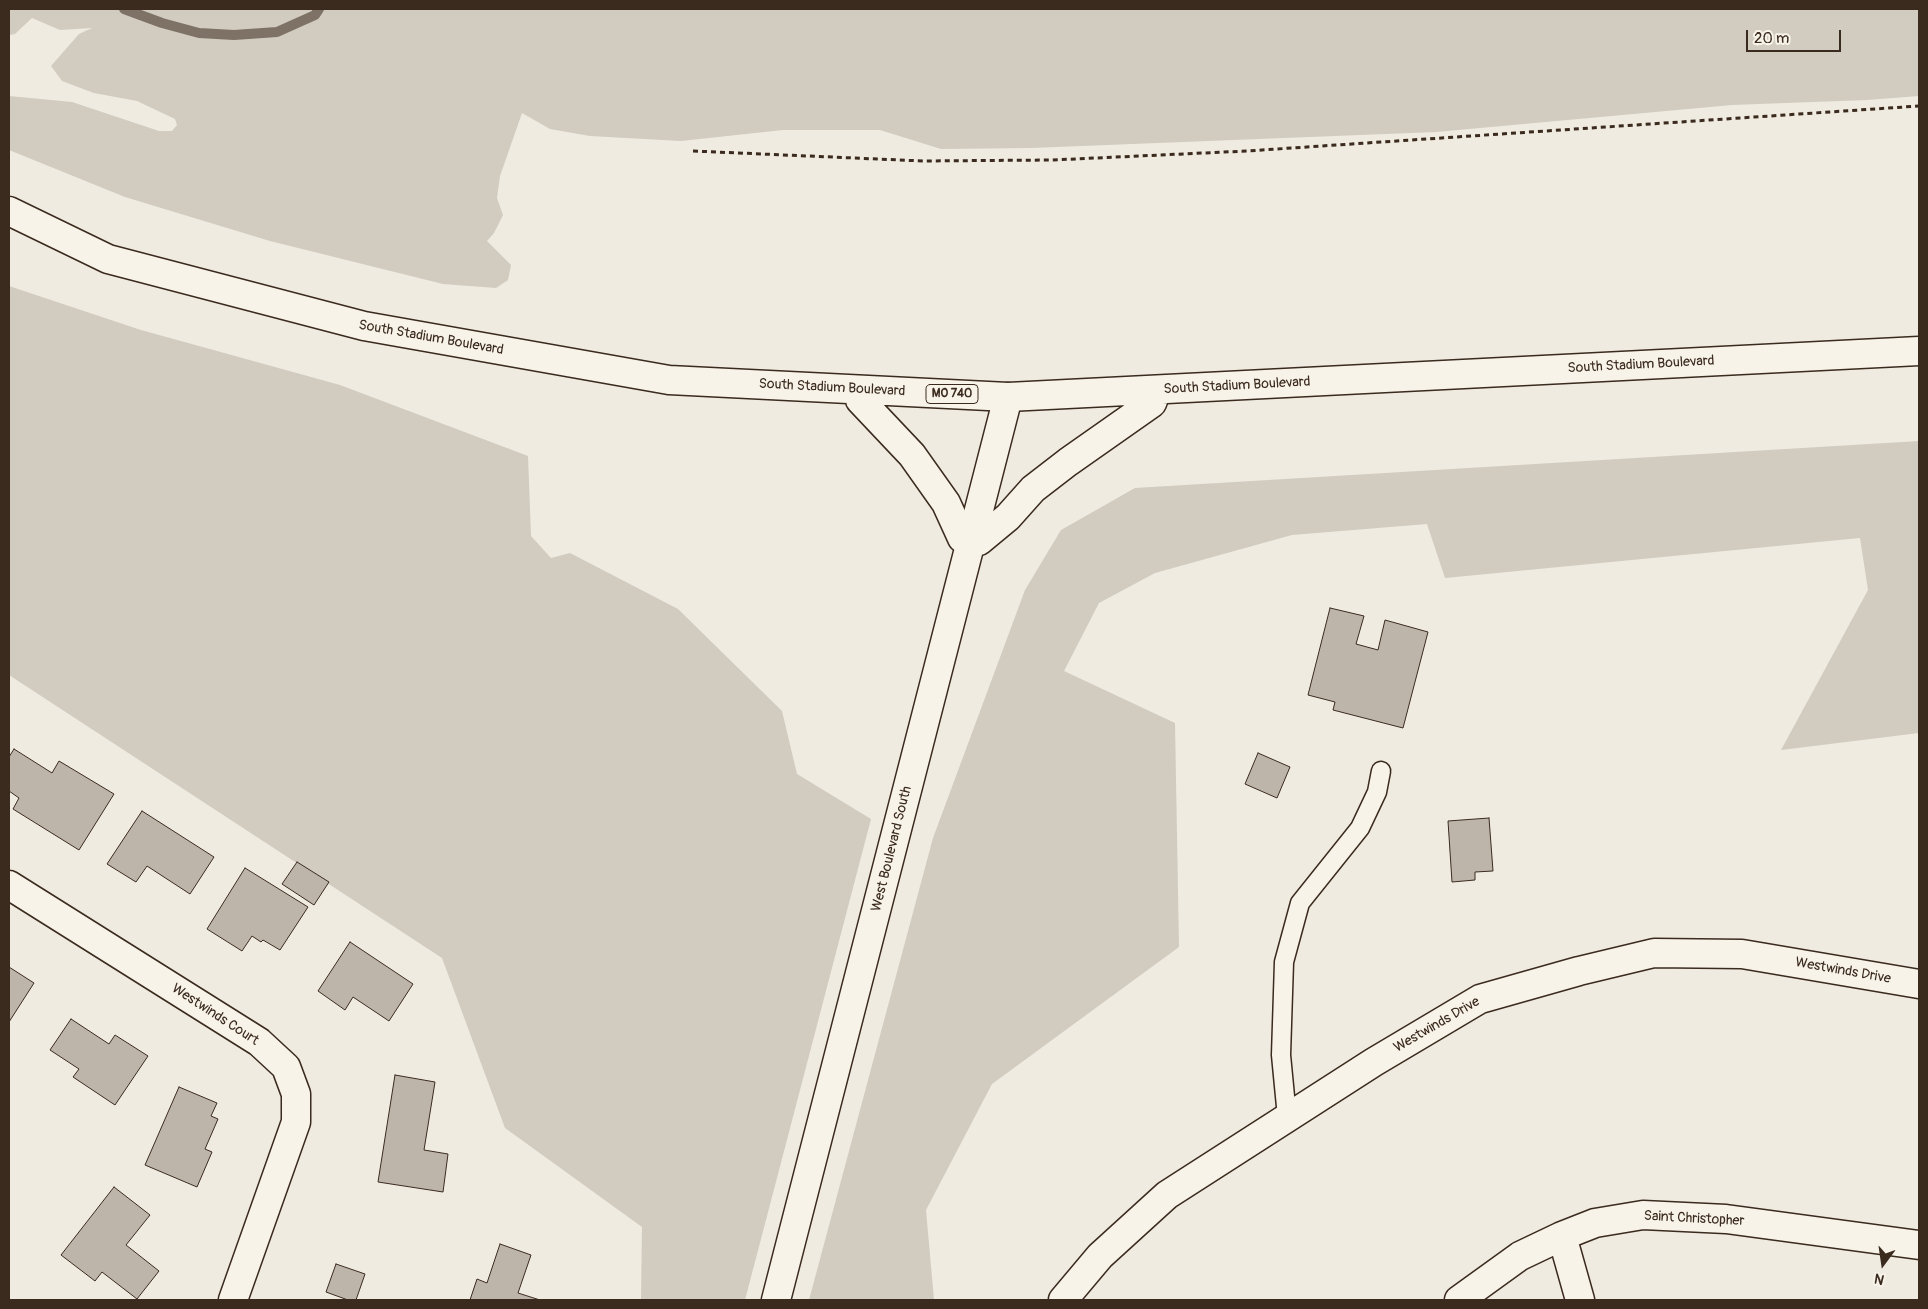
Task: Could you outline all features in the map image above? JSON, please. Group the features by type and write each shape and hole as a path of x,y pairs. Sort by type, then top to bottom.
{"main road":[{"name":"South Stadium Boulevard","path":"9,211 108,259 364,326 669,380 1008,397 1919,351"},
{"path":"859,390 860,400 912,455 946,503 962,538 971,542 979,542 1008,517 1033,489 1152,403 1157,390"},
{"name":"West Boulevard South","path":"776,1300 1008,397"},
{"name":"Westwinds Court","path":"9,885 259,1042 286,1067 296,1094 296,1122 233,1300"},
{"name":"Westwinds Drive","path":"1063,1300 1100,1256 1167,1195 1374,1062 1480,999 1578,971 1654,953 1742,954 1919,984"},
{"name":"Saint Christopher","path":"1459,1300 1520,1256 1562,1236 1595,1223 1643,1215 1726,1219 1919,1245"},
{"path":"1562,1236 1580,1300"}],"lane":[{"path":"1287,1117 1281,1055 1284,962 1300,903 1360,828 1377,792 1382,771"}],"path":[{"path":"693,151 923,161 1052,160 1247,151 1919,106"}],"shaded area":[{"path":"9,9 1919,9 1919,96 1732,105 1436,132 1031,148 941,149 880,130 783,130 681,141 590,136 550,129 522,113 500,176 497,198 503,215 494,233 487,241 511,265 508,280 496,288 443,284 270,241 125,197 9,150 9,96 72,102 159,131 172,131 177,125 175,119 137,101 94,93 62,81 51,66 79,34 92,28 60,30 32,18 15,34 9,35"},
{"path":"9,286 141,330 340,385 528,456 531,536 551,558 570,553 678,609 782,711 797,774 871,819 745,1300 641,1300 642,1227 505,1128 442,958 9,675"},
{"path":"1919,441 1919,733 1781,750 1868,590 1860,538 1445,578 1427,524 1292,535 1155,573 1099,603 1064,671 1175,723 1179,947 992,1084 926,1210 934,1300 809,1300 933,838 1025,590 1061,530 1135,488"}],"building":[{"path":"1330,608 1364,616 1356,644 1378,650 1385,620 1428,632 1403,728 1333,710 1335,702 1308,695"},
{"path":"14,749 52,773 59,761 114,794 79,850 13,809 19,798 9,791 9,757"},
{"path":"1258,753 1290,767 1277,798 1245,784"},
{"path":"142,811 214,857 190,894 147,866 136,882 107,864"},
{"path":"1489,818 1493,871 1475,872 1475,880 1452,882 1448,821"},
{"path":"297,862 329,882 314,905 282,884"},
{"path":"245,868 308,907 280,950 252,936 242,951 207,929"},
{"path":"350,942 413,984 389,1021 353,997 345,1010 318,991"},
{"path":"9,967 34,983 9,1022"},
{"path":"71,1019 109,1044 115,1035 148,1056 115,1105 73,1077 79,1069 50,1050"},
{"path":"395,1075 435,1082 424,1150 448,1154 443,1192 378,1182"},
{"path":"179,1087 217,1103 211,1116 218,1119 205,1149 212,1152 197,1187 145,1165"},
{"path":"114,1187 150,1215 126,1245 159,1271 137,1299 102,1272 95,1281 61,1255"},
{"path":"500,1244 531,1255 518,1293 540,1300 470,1300 477,1279 487,1283"},
{"path":"336,1264 365,1274 356,1300 348,1300 326,1292"}],"waterway":[{"path":"124,9 162,23 199,33 234,35 277,32 315,15 319,9"}]}
